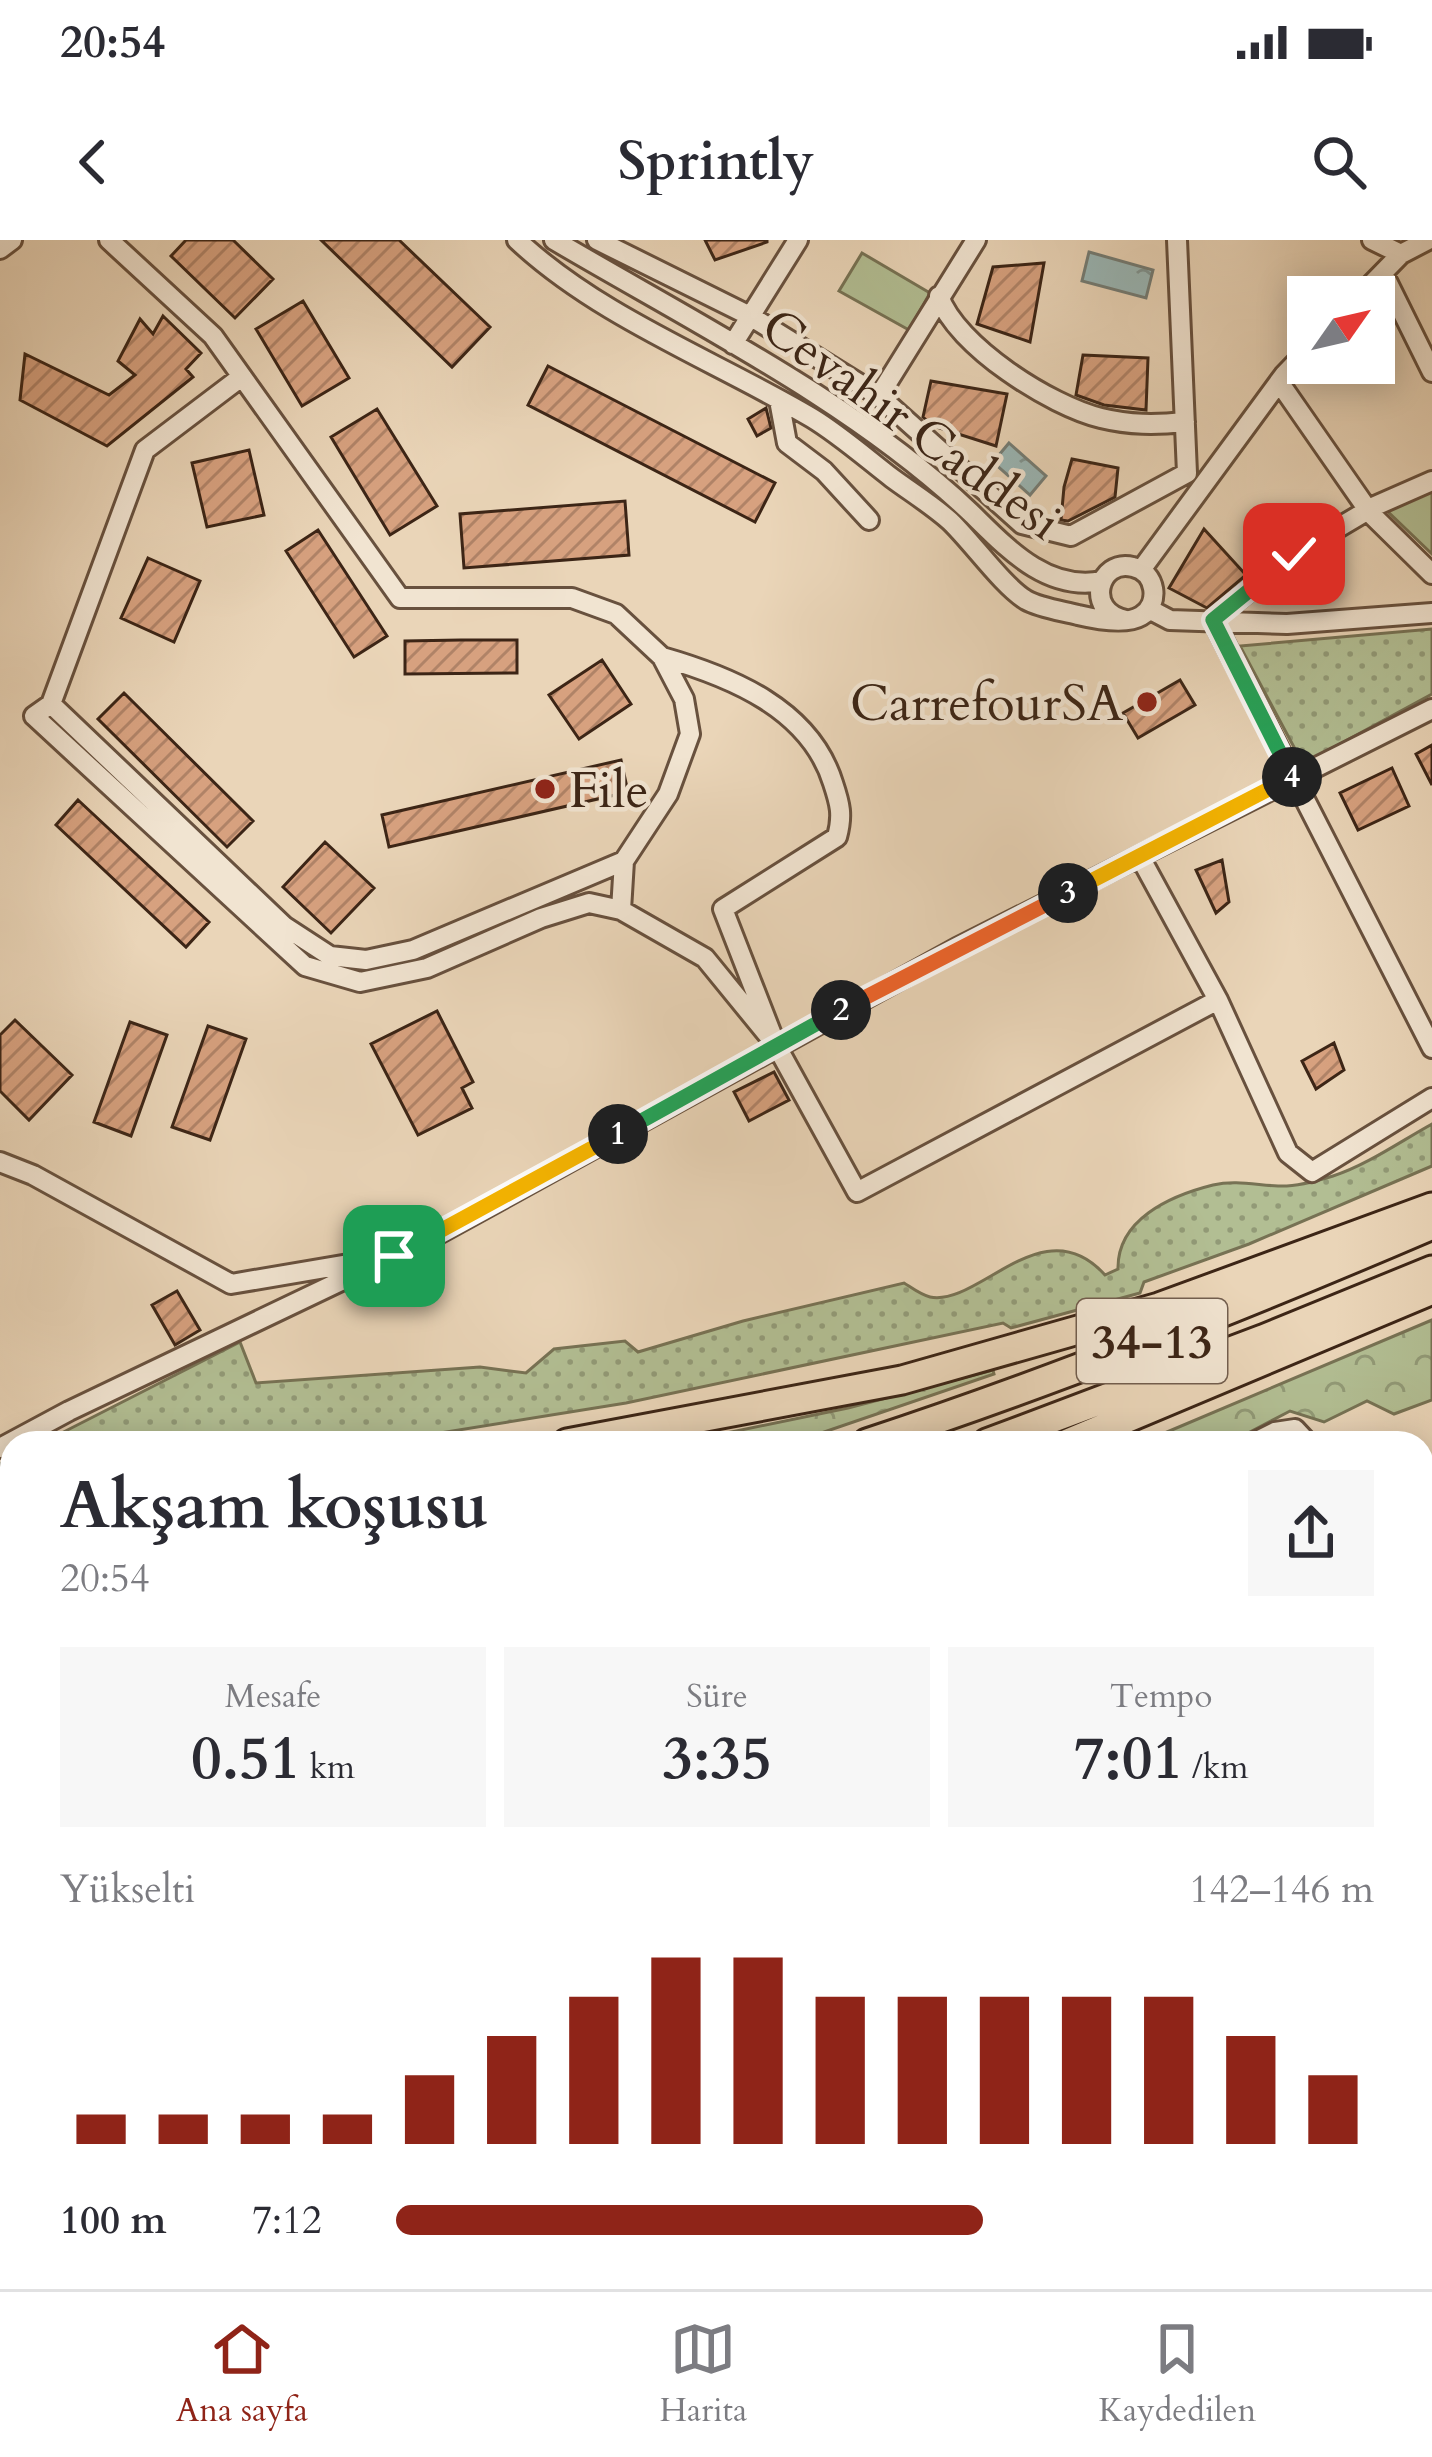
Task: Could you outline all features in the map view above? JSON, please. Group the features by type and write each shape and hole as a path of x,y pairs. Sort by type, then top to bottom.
{"highway":[{"path":"631,1431 902,1380 1159,1307 1432,1207"},
{"name":"34-13","path":"903,1431 1220,1315 1432,1226"},
{"name":"34-13","path":"1019,1431 1432,1270"},
{"path":"1097,1431 1432,1290"}],"street":[{"path":"0,249 12,240"},
{"path":"109,240 213,336 400,598 572,598 616,614 662,657 684,699 690,734 668,794 624,861 621,910"},
{"name":"Cevahir Caddesi","path":"517,240 535,257 637,323 815,419 949,520 1026,600 1083,616 1126,620"},
{"name":"Cevahir Caddesi","path":"554,240 733,344 932,476 1020,560 1064,580 1102,581"},
{"path":"597,240 751,316 879,396 1022,524 1071,536 1187,473 1178,240"},
{"path":"733,344 799,240"},
{"path":"879,396 976,240"},
{"path":"1372,240 1401,254"},
{"path":"1380,276 1401,254 1428,240"},
{"path":"1383,273 1432,372"},
{"path":"939,296 944,310 967,337 1055,400 1096,417 1144,427 1185,422"},
{"path":"1149,609 1152,583 1141,570 1287,373"},
{"path":"240,378 145,451 51,704 34,716 305,966 360,982 427,968 589,902 621,910 705,958 776,1045"},
{"path":"1279,382 1367,510 1432,574"},
{"name":"Cevahir Caddesi","path":"779,400 787,443 824,470 869,520"},
{"path":"1213,620 1294,554 1367,510 1432,482"},
{"name":"Cevahir Caddesi","path":"1126,620 1104,607 1102,581 1114,568 1141,570"},
{"path":"1126,620 1149,609"},
{"path":"1149,609 1170,620 1287,624 1432,613"},
{"path":"1213,620 1432,1048"},
{"path":"662,657 698,667 770,700 824,754 843,815 837,837 723,909 776,1045 857,1192 1218,1000"},
{"path":"51,704 284,926 329,956 366,960 412,950 624,861"},
{"path":"32,1431 394,1256 957,948 1432,709"},
{"path":"1140,857 1218,1000 1288,1153 1312,1172 1432,1098"},
{"path":"0,1162 33,1175 231,1284 394,1256"}],"green space":[{"path":"862,253 930,293 909,330 839,291"},
{"path":"1432,485 1432,554 1384,508"},
{"path":"1432,629 1432,694 1303,764 1240,646"},
{"path":"1432,1124 1432,1166 1249,1244 1144,1282 1140,1293 1011,1328 1003,1323 626,1403 452,1431 66,1431 240,1342 256,1383 480,1367 526,1373 554,1349 625,1341 638,1352 743,1321 904,1283 930,1297 949,1296 1035,1254 1058,1251 1082,1257 1105,1275 1118,1269 1126,1237 1136,1224 1179,1196 1221,1184 1306,1183 1371,1159"},
{"path":"1432,1320 1432,1400 1394,1414 1367,1401 1324,1422 1290,1411 1252,1431 1169,1431"},
{"path":"993,1370 994,1374 827,1431 736,1431"}],"water":[{"path":"1089,252 1153,270 1146,298 1082,281"},
{"path":"1009,443 1046,476 1030,495 993,462"}],"building":[{"path":"186,240 233,240 273,279 235,318 171,256"},
{"path":"321,240 399,240 490,327 452,367"},
{"path":"705,240 767,240 767,242 715,260"},
{"path":"1044,263 1030,342 977,324 993,267"},
{"path":"303,301 349,378 302,406 256,329"},
{"path":"163,316 201,353 186,369 193,377 107,446 20,400 25,354 109,395 135,375 118,361 140,319 153,334"},
{"path":"1083,355 1148,358 1146,410 1104,405 1076,395"},
{"path":"548,366 775,483 755,522 528,405"},
{"path":"931,381 1007,394 996,446 933,426 923,417"},
{"path":"766,408 771,428 757,436 748,419"},
{"path":"377,409 437,506 390,535 331,437"},
{"path":"249,450 264,515 207,527 192,463"},
{"path":"1072,459 1118,468 1115,497 1068,521 1061,520"},
{"path":"625,501 629,555 464,568 460,514"},
{"path":"1204,529 1246,575 1207,608 1169,588"},
{"path":"318,530 387,636 354,657 286,551"},
{"path":"148,558 200,581 174,642 121,618"},
{"path":"517,640 517,673 405,674 405,641"},
{"path":"602,660 631,704 579,739 549,695"},
{"path":"1180,680 1195,705 1138,738 1123,713"},
{"path":"124,693 253,821 227,847 98,719"},
{"path":"1432,745 1432,785 1416,754"},
{"path":"621,760 628,792 389,847 382,815"},
{"path":"1392,768 1409,806 1358,830 1340,793"},
{"path":"78,800 209,922 186,947 56,825"},
{"path":"325,842 374,888 331,933 283,887"},
{"path":"1222,860 1229,902 1216,913 1196,870"},
{"path":"437,1011 473,1082 462,1088 472,1108 418,1135 371,1044"},
{"path":"15,1020 72,1075 29,1120 0,1091 0,1035"},
{"path":"130,1022 167,1035 131,1136 94,1122"},
{"path":"208,1026 246,1039 210,1140 172,1127"},
{"path":"1334,1043 1344,1070 1316,1089 1302,1061"},
{"path":"774,1072 789,1100 749,1121 734,1092"},
{"path":"177,1291 200,1330 175,1345 152,1305"}],"place":[{"name":"CarrefourSA","path":"1147,702"},
{"name":"File","path":"545,789"}],"route":[{"path":"394,1256 957,948 1293,780 1213,620 1294,554"}]}
